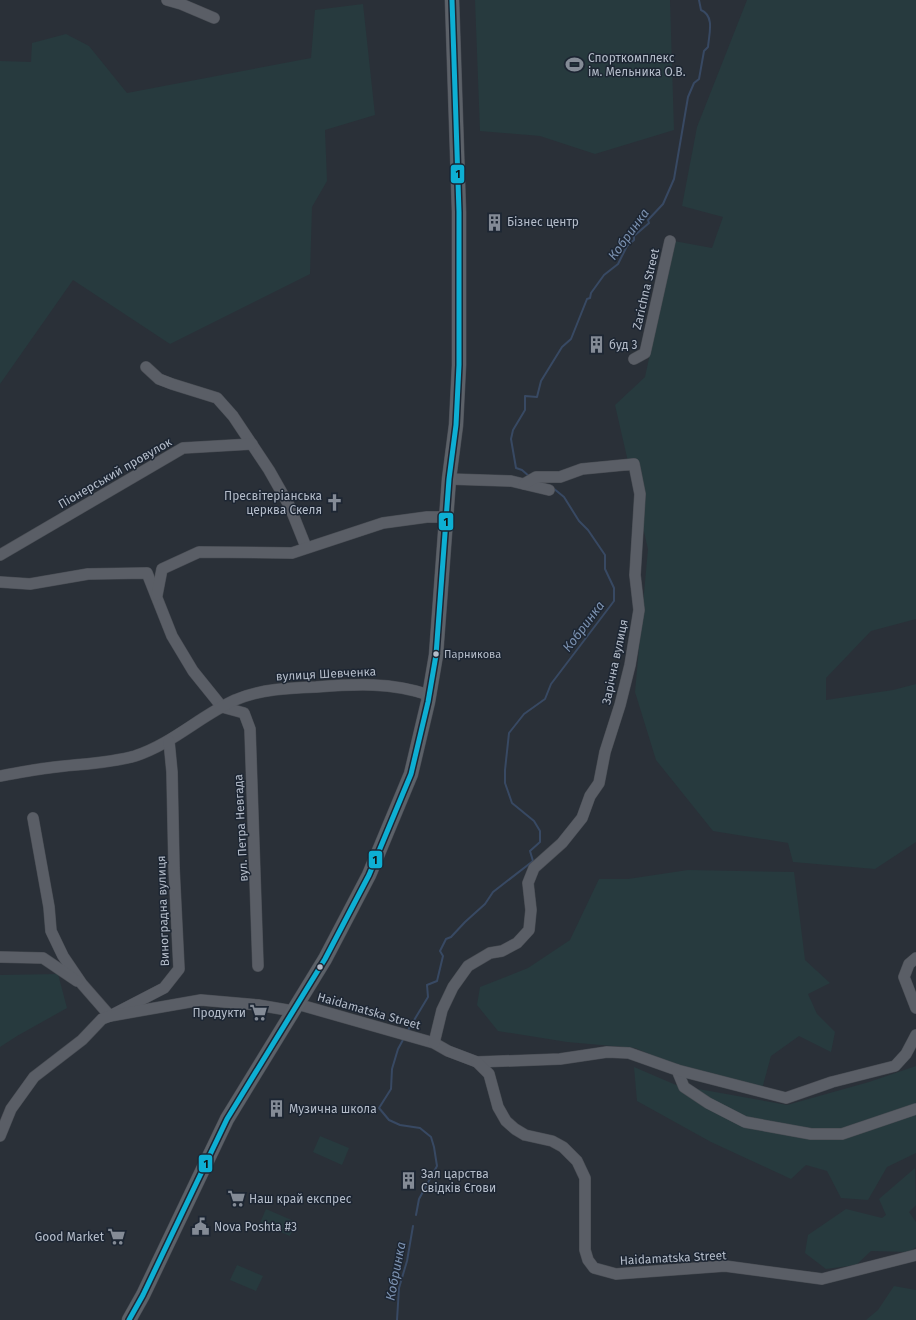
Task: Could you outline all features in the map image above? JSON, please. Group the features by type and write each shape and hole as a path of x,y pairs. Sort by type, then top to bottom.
{"main road":[{"path":"130,1320 227,1119 325,959 352,908 396,813 411,774 430,695 436,655 449,480 456,425 459,365 459,212 452,0"}],"street":[{"path":"167,0 181,4 214,18"},
{"name":"Zarichna Street","path":"634,359 645,353 670,242"},
{"path":"146,367 160,379 217,398 233,416 252,444 290,507 306,547"},
{"name":"Піонерський провулок","path":"0,555 183,448 252,444"},
{"name":"Зарічна вулиця","path":"529,480 560,477 582,469 634,464 640,494 635,575 639,610 630,665 605,752"},
{"path":"449,480 529,480 549,490"},
{"path":"157,595 162,569 199,552 292,553 306,547 383,523 427,517 447,517"},
{"path":"0,582 30,584 88,574 147,573 172,636 189,666 222,707"},
{"name":"вулиця Шевченка","path":"0,776 134,756 169,741 222,707 257,692 280,688 383,684 410,688 430,695"},
{"name":"вул. Петра Невгада","path":"222,707 244,713 250,729 258,966"},
{"name":"Виноградна вулиця","path":"0,1136 11,1109 34,1077 82,1040 102,1019 164,988 179,969 174,868 172,772 169,741"},
{"name":"Haidamatska Street","path":"434,1043 442,1010 453,987 468,966 490,953 502,951 517,942 529,930 531,910 528,883 534,868 562,843 582,818 590,796 600,783 605,752"},
{"path":"33,818 49,907 51,931 63,956 82,984 110,1016"},
{"path":"0,957 43,958 82,984"},
{"path":"916,958 909,964 904,977 916,1008"},
{"name":"Haidamatska Street","path":"110,1016 201,1000 295,1008 434,1043 448,1051 477,1062 560,1059 607,1052 629,1053 677,1070 786,1098 832,1082 894,1066 906,1054 916,1035"},
{"name":"Haidamatska Street","path":"477,1062 489,1074 498,1107 506,1121 525,1135 552,1141 562,1147 577,1161 585,1178 585,1250 588,1260 594,1268 616,1274 725,1266 822,1279 916,1255"},
{"path":"677,1070 684,1087 708,1103 745,1122 811,1134 842,1134 916,1109"}],"green space":[{"name":"Спорткомплекс ім. Мельника О.В.","path":"475,0 670,0 674,130 595,154 540,136 480,131"},
{"path":"747,0 916,0 916,619 871,631 826,678 826,700 893,690 916,684 916,842 875,869 793,862 788,843 713,831 656,760 635,692 648,549 615,405 645,377 674,241 712,248 723,217 682,206 697,127"},
{"path":"363,4 375,115 325,130 327,181 312,207 310,274 170,344 73,280 0,384 0,61 31,62 32,43 66,34 89,46 127,93 311,58 315,10"},
{"path":"688,870 794,872 805,960 830,983 808,994 817,1014 835,1032 831,1052 799,1036 771,1056 762,1089 684,1069 635,1048 567,1042 498,1031 477,1005 480,987 528,968 570,940 599,879 628,879"},
{"path":"58,974 67,1008 0,1047 0,975"},
{"path":"916,1066 916,1153 887,1167 868,1200 841,1198 827,1171 806,1165 791,1179 711,1142 637,1101 634,1067 676,1085 787,1105 869,1082"},
{"path":"320,1136 349,1148 342,1165 313,1152"},
{"path":"915,1168 916,1205 909,1212 916,1222 916,1247 909,1252 871,1251 856,1265 826,1269 805,1253 808,1235 846,1209 882,1218 886,1215 879,1199"},
{"path":"266,1209 296,1222 290,1236 260,1223"},
{"path":"237,1265 263,1276 256,1291 230,1280"},
{"path":"894,1286 916,1290 916,1320 866,1320 878,1310"}],"waterway":[{"name":"Кобринка","path":"530,477 522,470 516,468 511,439 513,430 525,410 525,396 537,397 541,381 562,347 571,339 587,299 590,298 591,293 604,275 618,264 627,246 634,240 634,236 649,223 648,220 663,204 674,179 688,97 694,83 699,79 704,51 708,47 710,21 708,16 701,10 699,0"},
{"name":"Кобринка","path":"407,1032 428,997 427,985 437,981 443,956 440,951 446,939 451,937 485,904 493,892 533,861 530,851 540,842 540,831 534,821 512,803 505,783 509,733 524,714 545,699 551,684 614,601 614,588 605,569 605,555 588,530 579,521 564,497 553,488"},
{"name":"Кобринка","path":"404,1038 398,1049 392,1069 391,1089 379,1108 389,1120 400,1125 420,1128 431,1137 437,1166 419,1199 416,1215"},
{"name":"Кобринка","path":"397,1320 399,1288 407,1261 413,1226"}],"transit line":[{"name":"1","path":"129,1320 143,1295 227,1119 325,959 369,875 411,774 428,702 436,655 449,479 456,425 459,365 459,212 452,0"}],"place":[{"name":"Спорткомплекс ім. Мельника О.В.","path":"575,65"},
{"name":"Бізнес центр","path":"494,222"},
{"name":"буд 3","path":"596,345"},
{"name":"Пресвітеріанська церква Скеля","path":"335,503"},
{"name":"Парникова","path":"436,654"},
{"name":"Продукти","path":"259,1013"},
{"name":"Музична школа","path":"276,1109"},
{"name":"Зал царства Свідків Єгови","path":"408,1181"},
{"name":"Наш край експрес","path":"236,1199"},
{"name":"Nova Poshta #3","path":"201,1227"},
{"name":"Good Market","path":"117,1237"}]}
